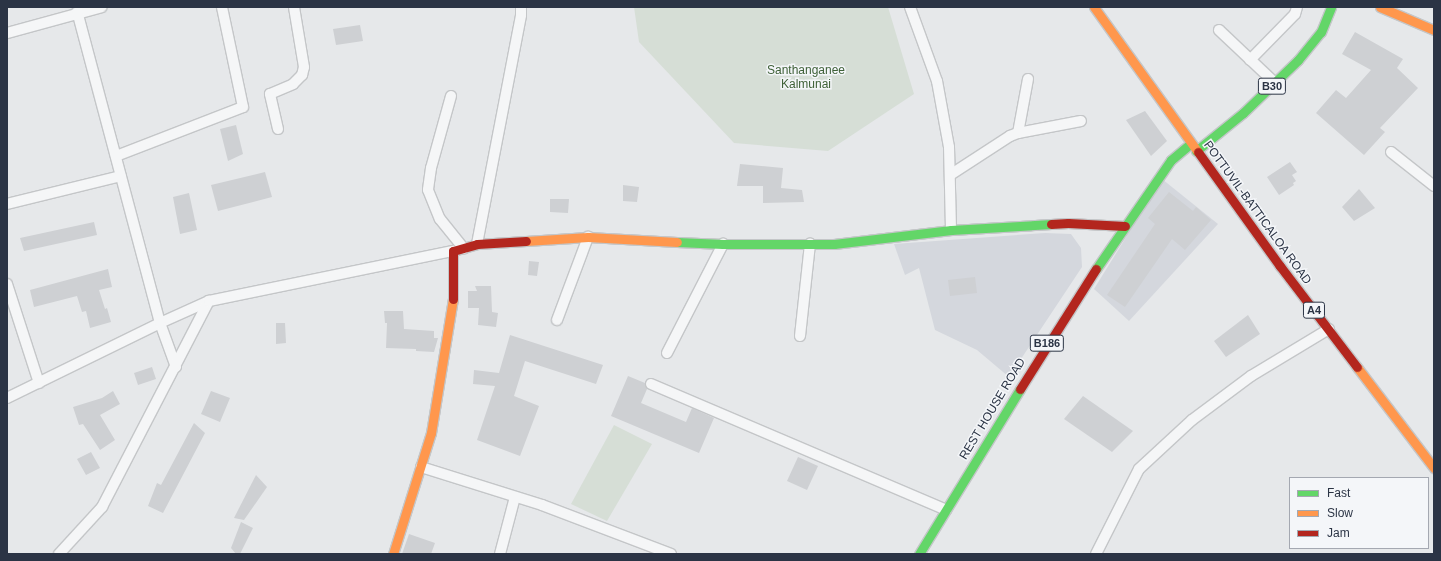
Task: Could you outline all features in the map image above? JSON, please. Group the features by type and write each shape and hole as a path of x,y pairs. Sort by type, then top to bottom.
{"main road":[{"name":"POTTUVIL-BATTICALOA ROAD","path":"1094,7 1194,147 1434,468"},
{"name":"B30","path":"1194,147 1244,113 1275,83 1315,40 1327,20 1331,7"},
{"path":"1380,7 1434,30"},
{"name":"REST HOUSE ROAD","path":"919,554 1043,350 1125,226 1170,160 1194,147"},
{"path":"393,554 431,433 447,342 458,250 477,244 588,237 723,244 834,244 951,230 1068,223 1125,226"}],"street":[{"path":"7,33 77,12 102,7"},
{"path":"116,156 243,107 222,7"},
{"path":"278,129 270,94 293,84 302,75 304,67 294,7"},
{"path":"477,244 521,15 521,7"},
{"path":"910,7 937,81 949,148 951,230"},
{"path":"1250,60 1295,14 1297,7"},
{"path":"77,12 160,323 176,367"},
{"path":"1219,30 1275,83"},
{"path":"1018,133 1028,80"},
{"path":"7,398 160,323 209,301 458,250 440,219 428,190 431,168 451,96"},
{"path":"950,174 1010,136 1081,120"},
{"path":"1390,152 1434,186"},
{"path":"7,204 121,176"},
{"path":"557,320 588,237"},
{"path":"667,353 723,244"},
{"path":"800,336 810,244"},
{"path":"7,284 38,383"},
{"path":"59,554 102,507 209,301"},
{"path":"1096,554 1139,469 1192,420 1239,385 1329,329"},
{"path":"651,384 946,510"},
{"path":"421,467 542,505 671,554"},
{"path":"500,554 516,497"}],"shaded area":[{"path":"1162,179 1218,224 1129,321 1094,289"},
{"path":"1045,233 1071,234 1081,248 1082,267 1009,377 977,350 935,330 919,268 905,275 894,244"}],"green space":[{"name":"Santhanganee Kalmunai","path":"634,7 888,7 914,94 828,151 734,143 639,42"},
{"path":"614,425 652,444 607,521 571,504"}],"building":[{"path":"360,25 363,41 336,45 333,29"},
{"path":"1355,32 1403,59 1397,68 1418,88 1380,128 1385,132 1364,155 1316,113 1336,90 1346,98 1371,70 1342,54"},
{"path":"1145,111 1167,141 1151,156 1126,120"},
{"path":"236,125 243,154 228,161 220,129"},
{"path":"1290,162 1297,172 1292,175 1296,181 1293,183 1294,185 1279,195 1267,177"},
{"path":"740,164 783,168 781,188 802,190 804,202 763,203 763,186 737,186"},
{"path":"265,172 272,197 218,211 211,185"},
{"path":"623,185 639,187 637,202 623,201"},
{"path":"1359,189 1375,208 1354,221 1342,207"},
{"path":"1169,192 1193,211 1196,207 1211,220 1185,250 1172,239 1125,307 1107,295 1155,224 1148,218"},
{"path":"189,193 197,230 180,234 173,197"},
{"path":"550,199 569,199 568,213 550,212"},
{"path":"94,222 97,235 24,251 20,238"},
{"path":"529,261 539,262 537,276 528,275"},
{"path":"108,269 112,287 99,290 111,322 90,328 86,311 82,312 77,296 34,307 30,290"},
{"path":"975,277 977,293 950,296 948,280"},
{"path":"475,286 491,286 492,312 498,313 496,327 478,325 479,308 468,308 468,291 477,291"},
{"path":"384,311 403,311 404,329 434,331 434,338 438,338 434,352 416,351 416,349 386,348 387,323 385,323"},
{"path":"1248,315 1260,334 1226,357 1214,341"},
{"path":"276,323 285,323 286,343 276,344"},
{"path":"510,335 603,365 596,384 525,361 514,396 539,406 520,456 477,440 495,386 473,384 474,370 499,373"},
{"path":"152,367 156,379 138,385 134,373"},
{"path":"628,376 645,383 647,389 641,403 686,422 692,408 714,418 699,453 611,416"},
{"path":"113,391 120,404 100,415 115,440 100,450 83,424 79,425 73,407 102,398"},
{"path":"211,391 230,398 220,422 201,414"},
{"path":"1083,396 1133,431 1112,452 1064,419"},
{"path":"194,423 205,433 163,513 148,506 157,483 161,485"},
{"path":"91,452 100,468 86,475 77,459"},
{"path":"798,457 818,466 807,490 787,481"},
{"path":"256,475 267,487 244,520 234,518"},
{"path":"241,522 253,528 240,554 236,554 231,548"},
{"path":"409,534 435,543 431,554 402,554"}],"traffic: fast":[{"path":"1196,151 1243,113 1298,60 1321,32 1331,7"},
{"path":"1096,269 1171,160 1191,143"},
{"path":"677,242 723,244 834,244 951,230 1051,224"},
{"path":"919,554 1020,389"}],"traffic: slow":[{"path":"1094,7 1198,152"},
{"path":"1380,7 1434,30"},
{"path":"526,241 588,237 677,242"},
{"path":"393,554 431,433 453,299"},
{"path":"1357,367 1434,468"}],"traffic: jam":[{"path":"1198,152 1280,266 1357,367"},
{"path":"1051,224 1068,223 1125,226"},
{"path":"453,299 453,251 477,244 526,241"},
{"path":"1020,389 1096,269"}]}
